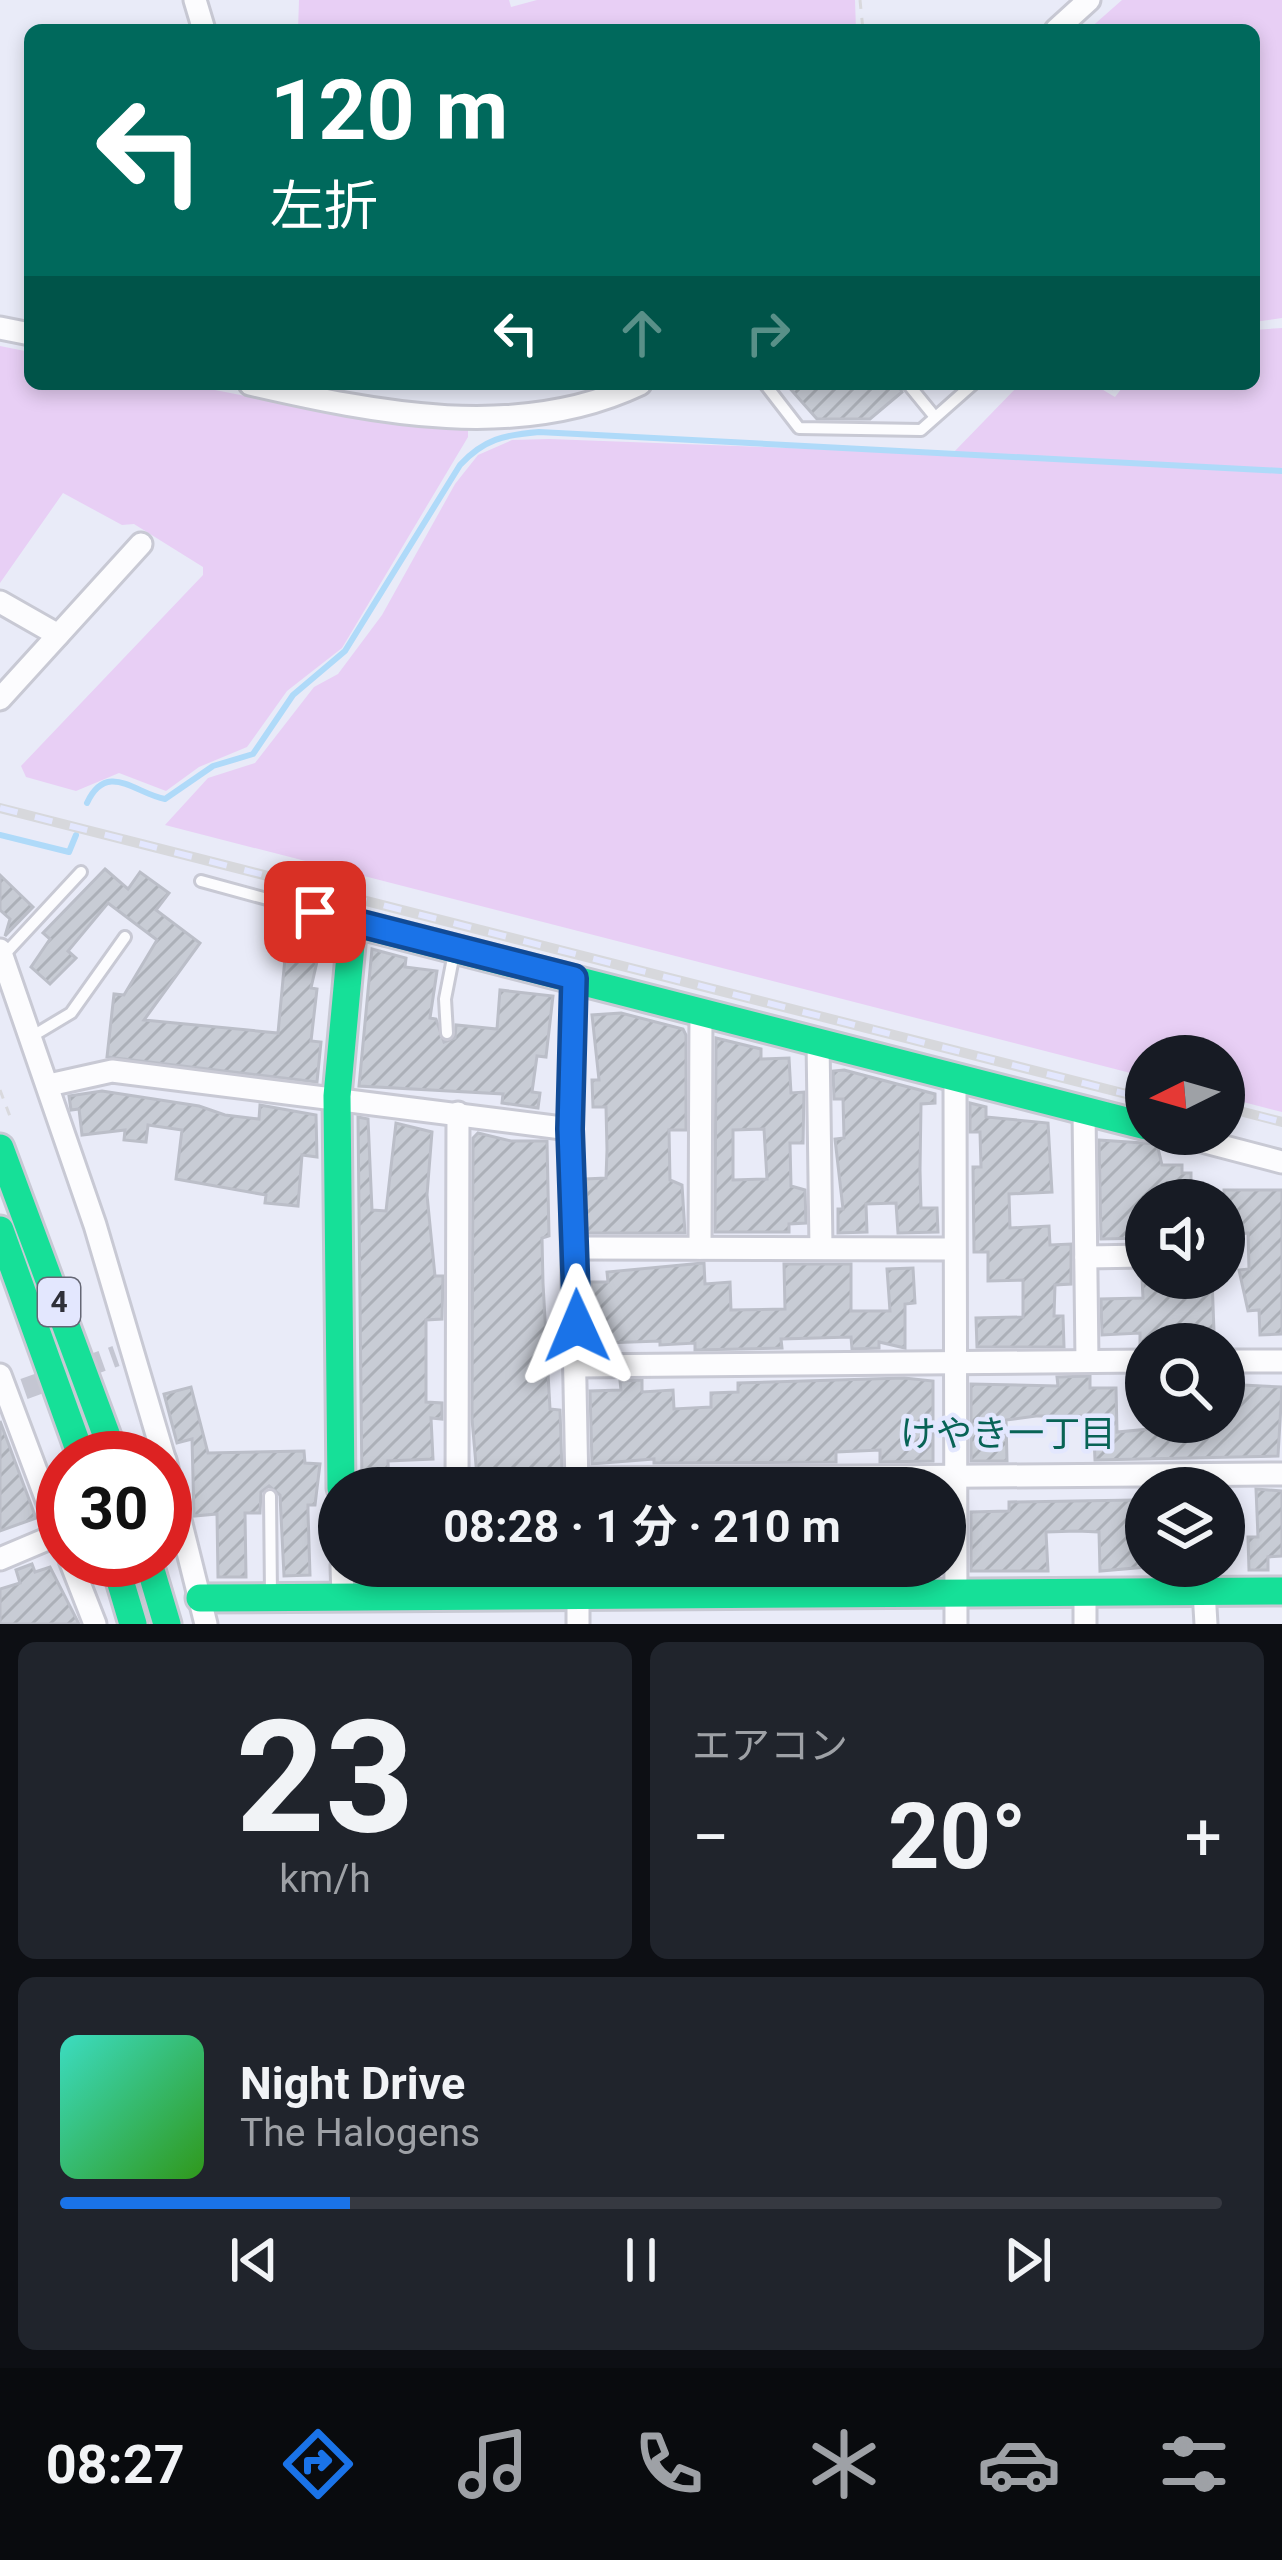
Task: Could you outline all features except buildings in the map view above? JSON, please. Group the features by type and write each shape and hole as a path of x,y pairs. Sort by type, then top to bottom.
{"main road":[{"path":"341,1467 337,1096 352,922 1125,1121"},
{"name":"4","path":"0,1148 105,1431"},
{"name":"4","path":"0,1231 72,1431"},
{"path":"122,1587 133,1624"},
{"path":"156,1587 167,1624"},
{"path":"203,1611 271,1598 456,1596 578,1611 956,1593 1282,1591"}],"street":[{"path":"1063,24 1089,0"},
{"path":"281,390 381,409 516,418 578,409 625,390"},
{"path":"0,699 141,544"},
{"path":"0,602 58,635"},
{"path":"1,953 49,1085 123,1354 154,1431"},
{"path":"574,978 570,1129 578,1467"},
{"path":"700,1248 701,1011"},
{"path":"818,1041 821,1248"},
{"path":"49,1085 112,1071 570,1129"},
{"path":"955,1077 955,1467"},
{"path":"1084,1110 1087,1361"},
{"path":"457,1467 458,1113"},
{"path":"1245,1152 1282,1162"},
{"path":"575,1248 953,1249"},
{"path":"1086,1257 1125,1256"},
{"path":"578,1366 1125,1361"},
{"path":"1245,1361 1282,1361"},
{"path":"9,1396 36,1470"},
{"path":"966,1478 1282,1474"},
{"path":"0,1559 36,1547"},
{"path":"192,1567 203,1611"},
{"path":"81,1587 95,1624"},
{"path":"343,1587 343,1597"},
{"path":"456,1587 456,1596"},
{"path":"956,1587 956,1624"},
{"path":"1204,1592 1206,1624"},
{"path":"1084,1594 1085,1624"}],"lane":[{"path":"770,390 799,428 921,430 966,390"},
{"path":"913,390 935,417"},
{"path":"1,953 81,872"},
{"path":"201,881 352,922"},
{"path":"31,1037 70,1013 125,938"},
{"path":"447,1033 445,999 455,947"},
{"path":"270,1496 271,1598"}],"shaded area":[{"path":"299,0 509,0 511,7 537,0 855,0 856,24 298,24"},
{"path":"1122,0 1282,0 1282,318 1260,321 1260,24 1095,24"},
{"path":"1282,328 1282,1112 1245,1102 1245,1035 1125,1035 1125,1072 165,825 208,778 255,763 314,687 338,674 382,615 455,484 478,455 512,440 952,454 1014,390 1103,390 1115,397 1120,390 1260,390 1260,330"},
{"path":"0,346 24,351 24,390 215,390 378,422 468,430 342,648 287,691 247,747 199,767 166,791 119,773 76,791 26,777 21,766 203,575 203,567 134,524 122,525 63,493 0,583"}],"waterway":[{"path":"87,803 95,790 113,782 165,799 213,766 253,754 293,695 345,651 460,465 486,444 505,437 539,432 1282,471"},
{"path":"0,835 69,852 76,835"}],"tunnel":[{"path":"24,1389 116,1356"}],"railway":[{"path":"0,808 1125,1094"},
{"path":"1245,1112 1282,1122"}],"traffic: fast":[{"path":"341,1467 337,1096 353,923 1125,1121"},
{"path":"0,1148 105,1431"},
{"path":"0,1230 72,1431"},
{"path":"122,1587 133,1624"},
{"path":"156,1587 167,1624"},
{"path":"200,1598 1282,1591"}],"district":[{"name":"けやき一丁目","path":"1008,1433"}],"route":[{"path":"315,912 574,978 570,1129 577,1326"}]}
